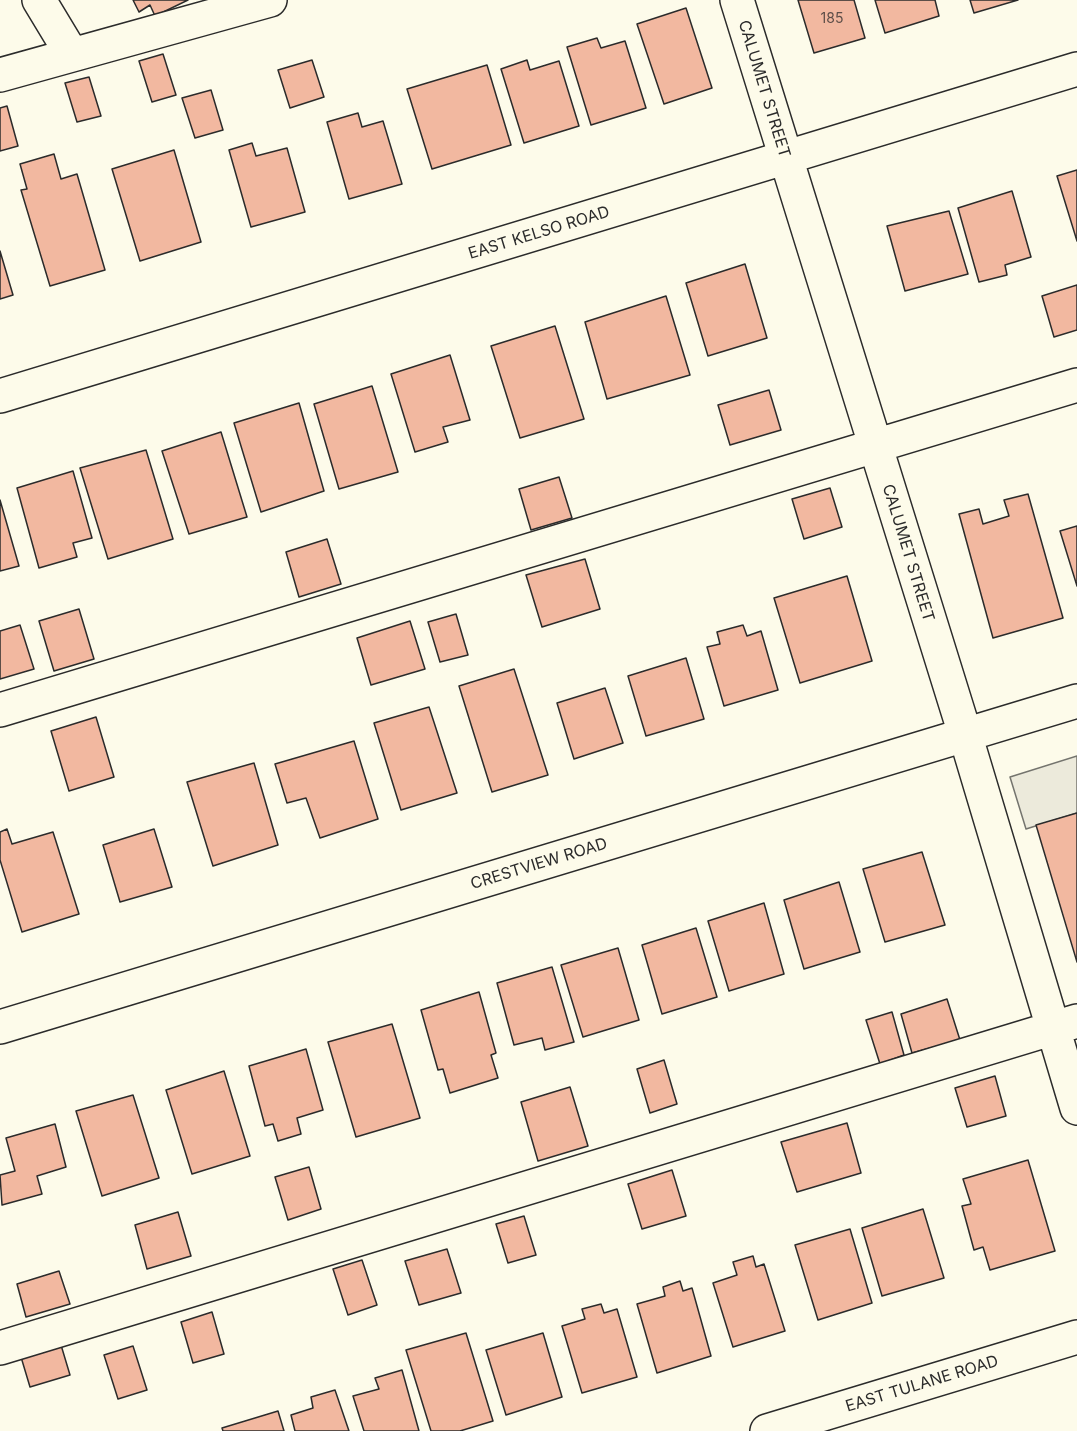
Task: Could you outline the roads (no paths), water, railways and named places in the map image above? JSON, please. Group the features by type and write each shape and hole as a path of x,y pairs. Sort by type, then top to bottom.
{"street":[{"path":"39,0 71,53"},
{"path":"0,75 71,53 270,0"},
{"name":"CALUMET STREET","path":"736,0 965,734 1065,1025 1077,1108"},
{"name":"EAST KELSO ROAD","path":"0,396 1077,69"},
{"path":"0,710 1077,385"},
{"name":"CRESTVIEW ROAD","path":"0,1027 1077,701"},
{"path":"0,1348 1065,1025"},
{"name":"EAST TULANE ROAD","path":"767,1431 1077,1337"}]}
